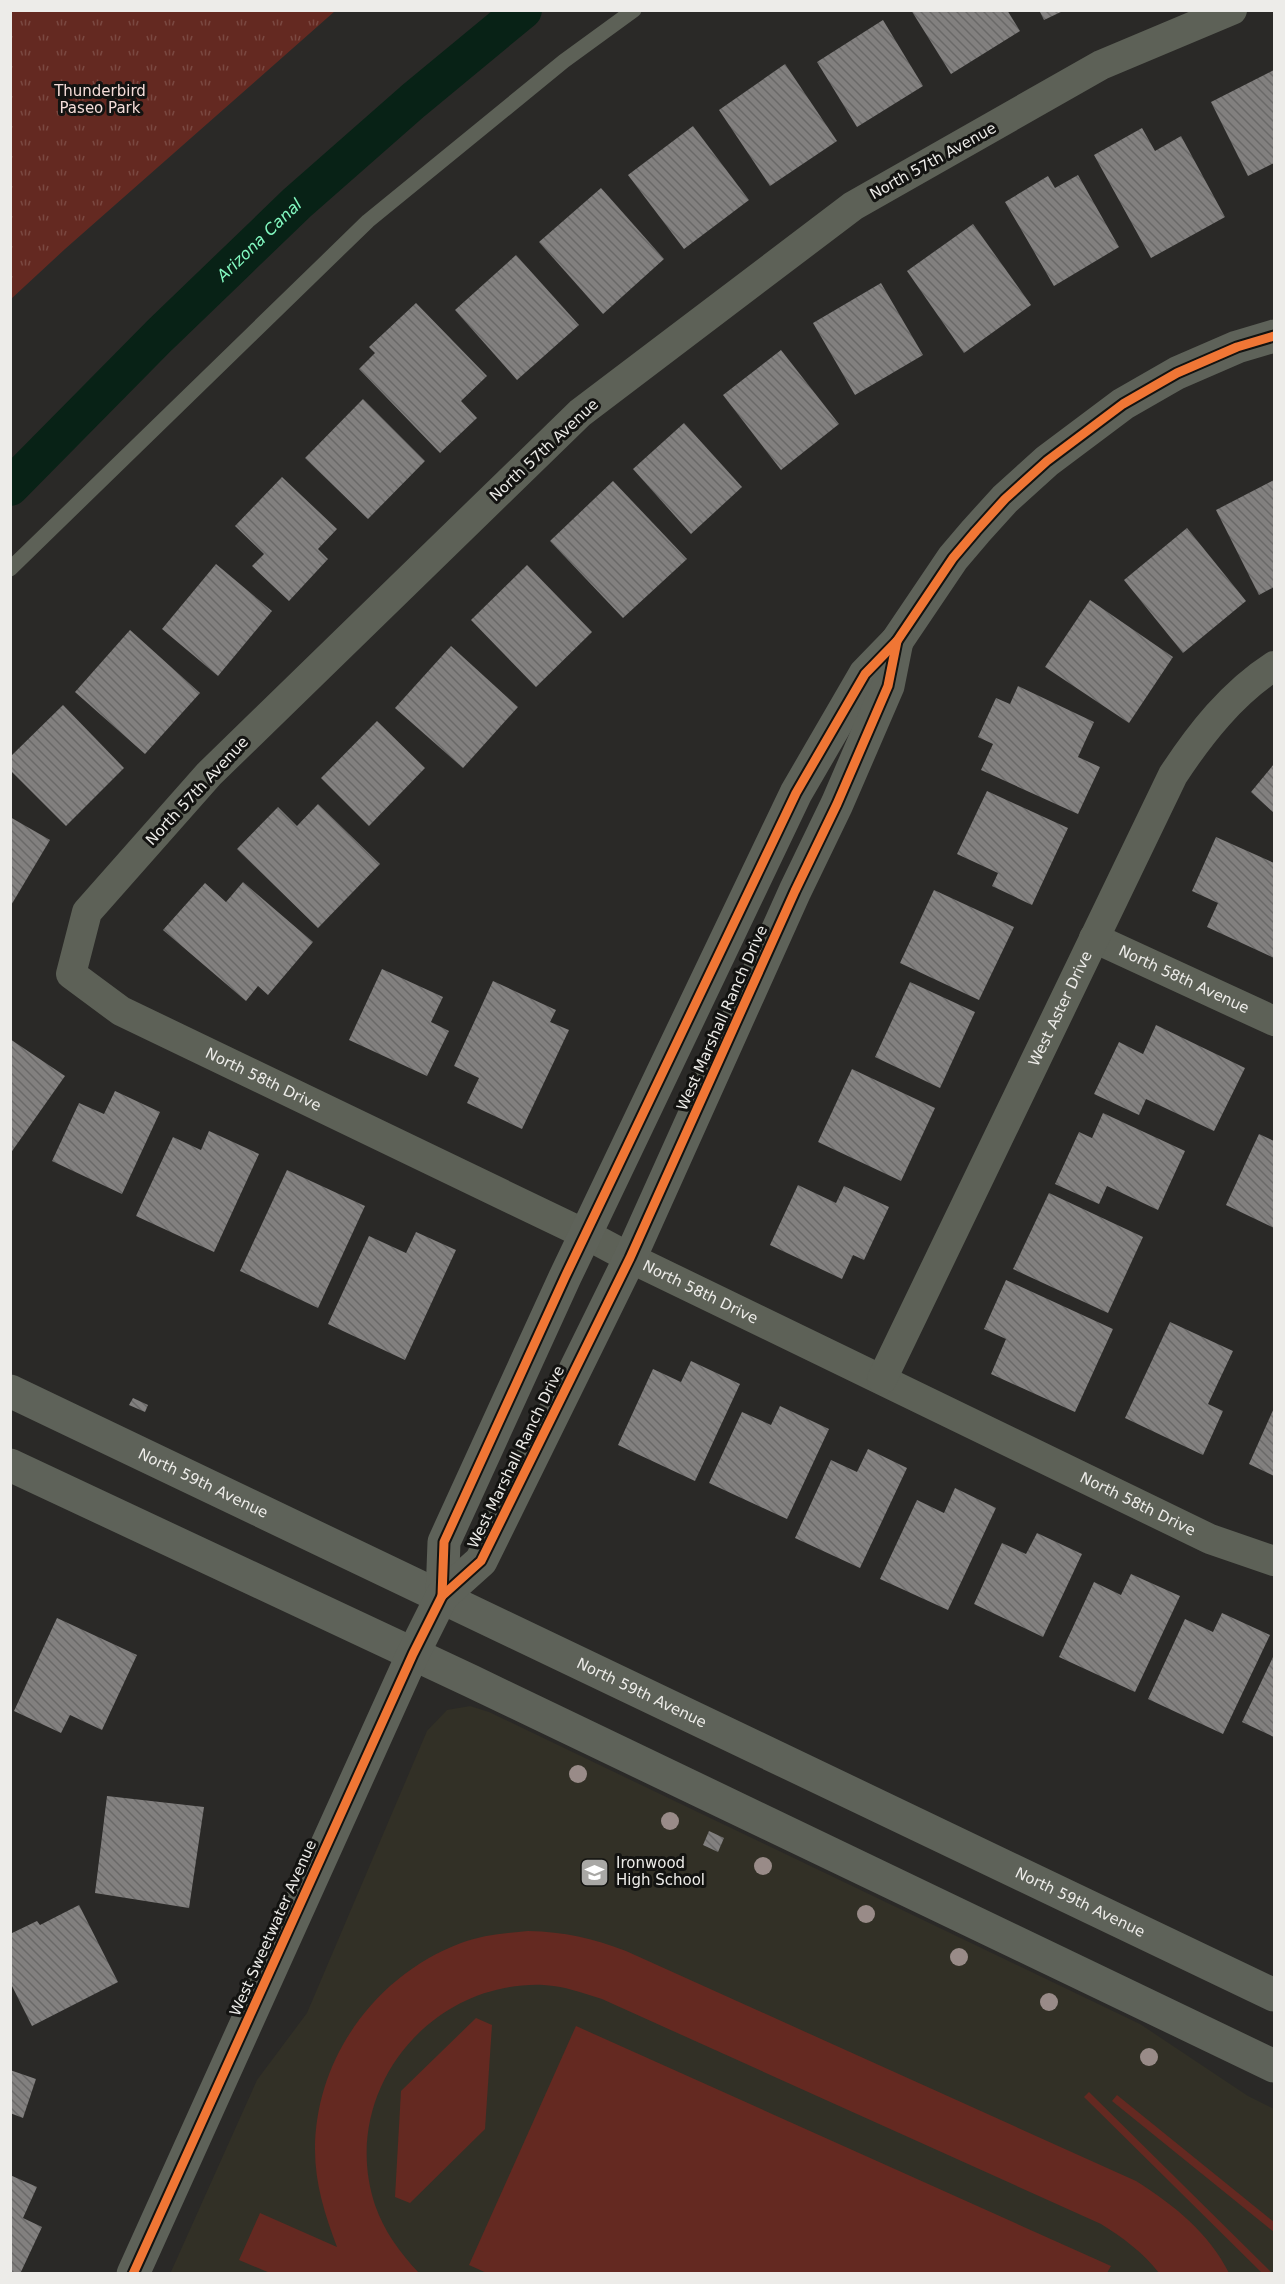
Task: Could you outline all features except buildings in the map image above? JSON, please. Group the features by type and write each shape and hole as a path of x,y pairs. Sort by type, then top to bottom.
{"street":[{"name":"North 57th Avenue","path":"71,974 87,912 209,774 580,413 853,206 1101,65 1232,10"},
{"name":"West Marshall Ranch Drive","path":"442,1596 444,1542 561,1287 796,793 865,674 897,641 953,558 1005,499 1047,460 1123,404 1177,373 1237,347 1275,336"},
{"name":"West Marshall Ranch Drive","path":"442,1596 482,1561 630,1258 795,891 846,784 888,686 897,641"},
{"name":"West Aster Drive","path":"882,1379 1173,775 1197,739 1222,709 1275,666"},
{"name":"North 58th Avenue","path":"1094,938 1275,1021"},
{"name":"North 58th Drive","path":"71,974 121,1011 1210,1539 1275,1561"},
{"name":"North 59th Avenue","path":"10,1391 1275,1995"},
{"path":"10,1465 413,1654 1275,2066"},
{"name":"West Sweetwater Avenue","path":"133,2274 413,1654 442,1596"}],"lane":[{"path":"10,569 368,221 538,82 634,10"}],"shaded area":[{"name":"Ironwood High School","path":"470,1706 489,1712 1140,2024 1248,2096 1274,2109 1274,2273 170,2274 257,2080 307,2013 427,1731 447,1710"}],"green space":[{"name":"Thunderbird Paseo Park","path":"11,10 335,10 335,11 11,299"},
{"path":"528,1931 578,1936 626,1951 1136,2181 1189,2221 1211,2245 1229,2273 1159,2273 1132,2246 1101,2224 602,1999 566,1988 544,1985 502,1988 464,2002 430,2023 403,2051 382,2085 370,2123 367,2163 375,2205 393,2241 419,2273 270,2273 239,2260 260,2213 337,2247 325,2211 317,2175 315,2150 318,2116 326,2083 339,2053 356,2024 377,1998 402,1976 430,1957 461,1943 486,1936"},
{"path":"476,2018 492,2025 485,2129 410,2203 395,2197 401,2091"},
{"path":"576,2026 1111,2266 1107,2273 489,2274 469,2265"},
{"path":"1089,2092 1272,2273 1262,2273 1084,2097"},
{"path":"1117,2095 1274,2222 1274,2232 1112,2101"}],"waterway":[{"name":"Arizona Canal","path":"10,487 159,336 297,203 413,101 523,10"}],"cycle path":[{"path":"442,1596 444,1542 565,1277 796,793 865,674 897,641 953,558 976,531 1005,499 1047,461 1123,404 1177,373 1237,347 1274,336"},
{"path":"133,2274 413,1654 442,1596 481,1561 630,1258 795,891 837,804 888,686 897,641"}],"place":[{"name":"Ironwood High School","path":"595,1872"}]}
